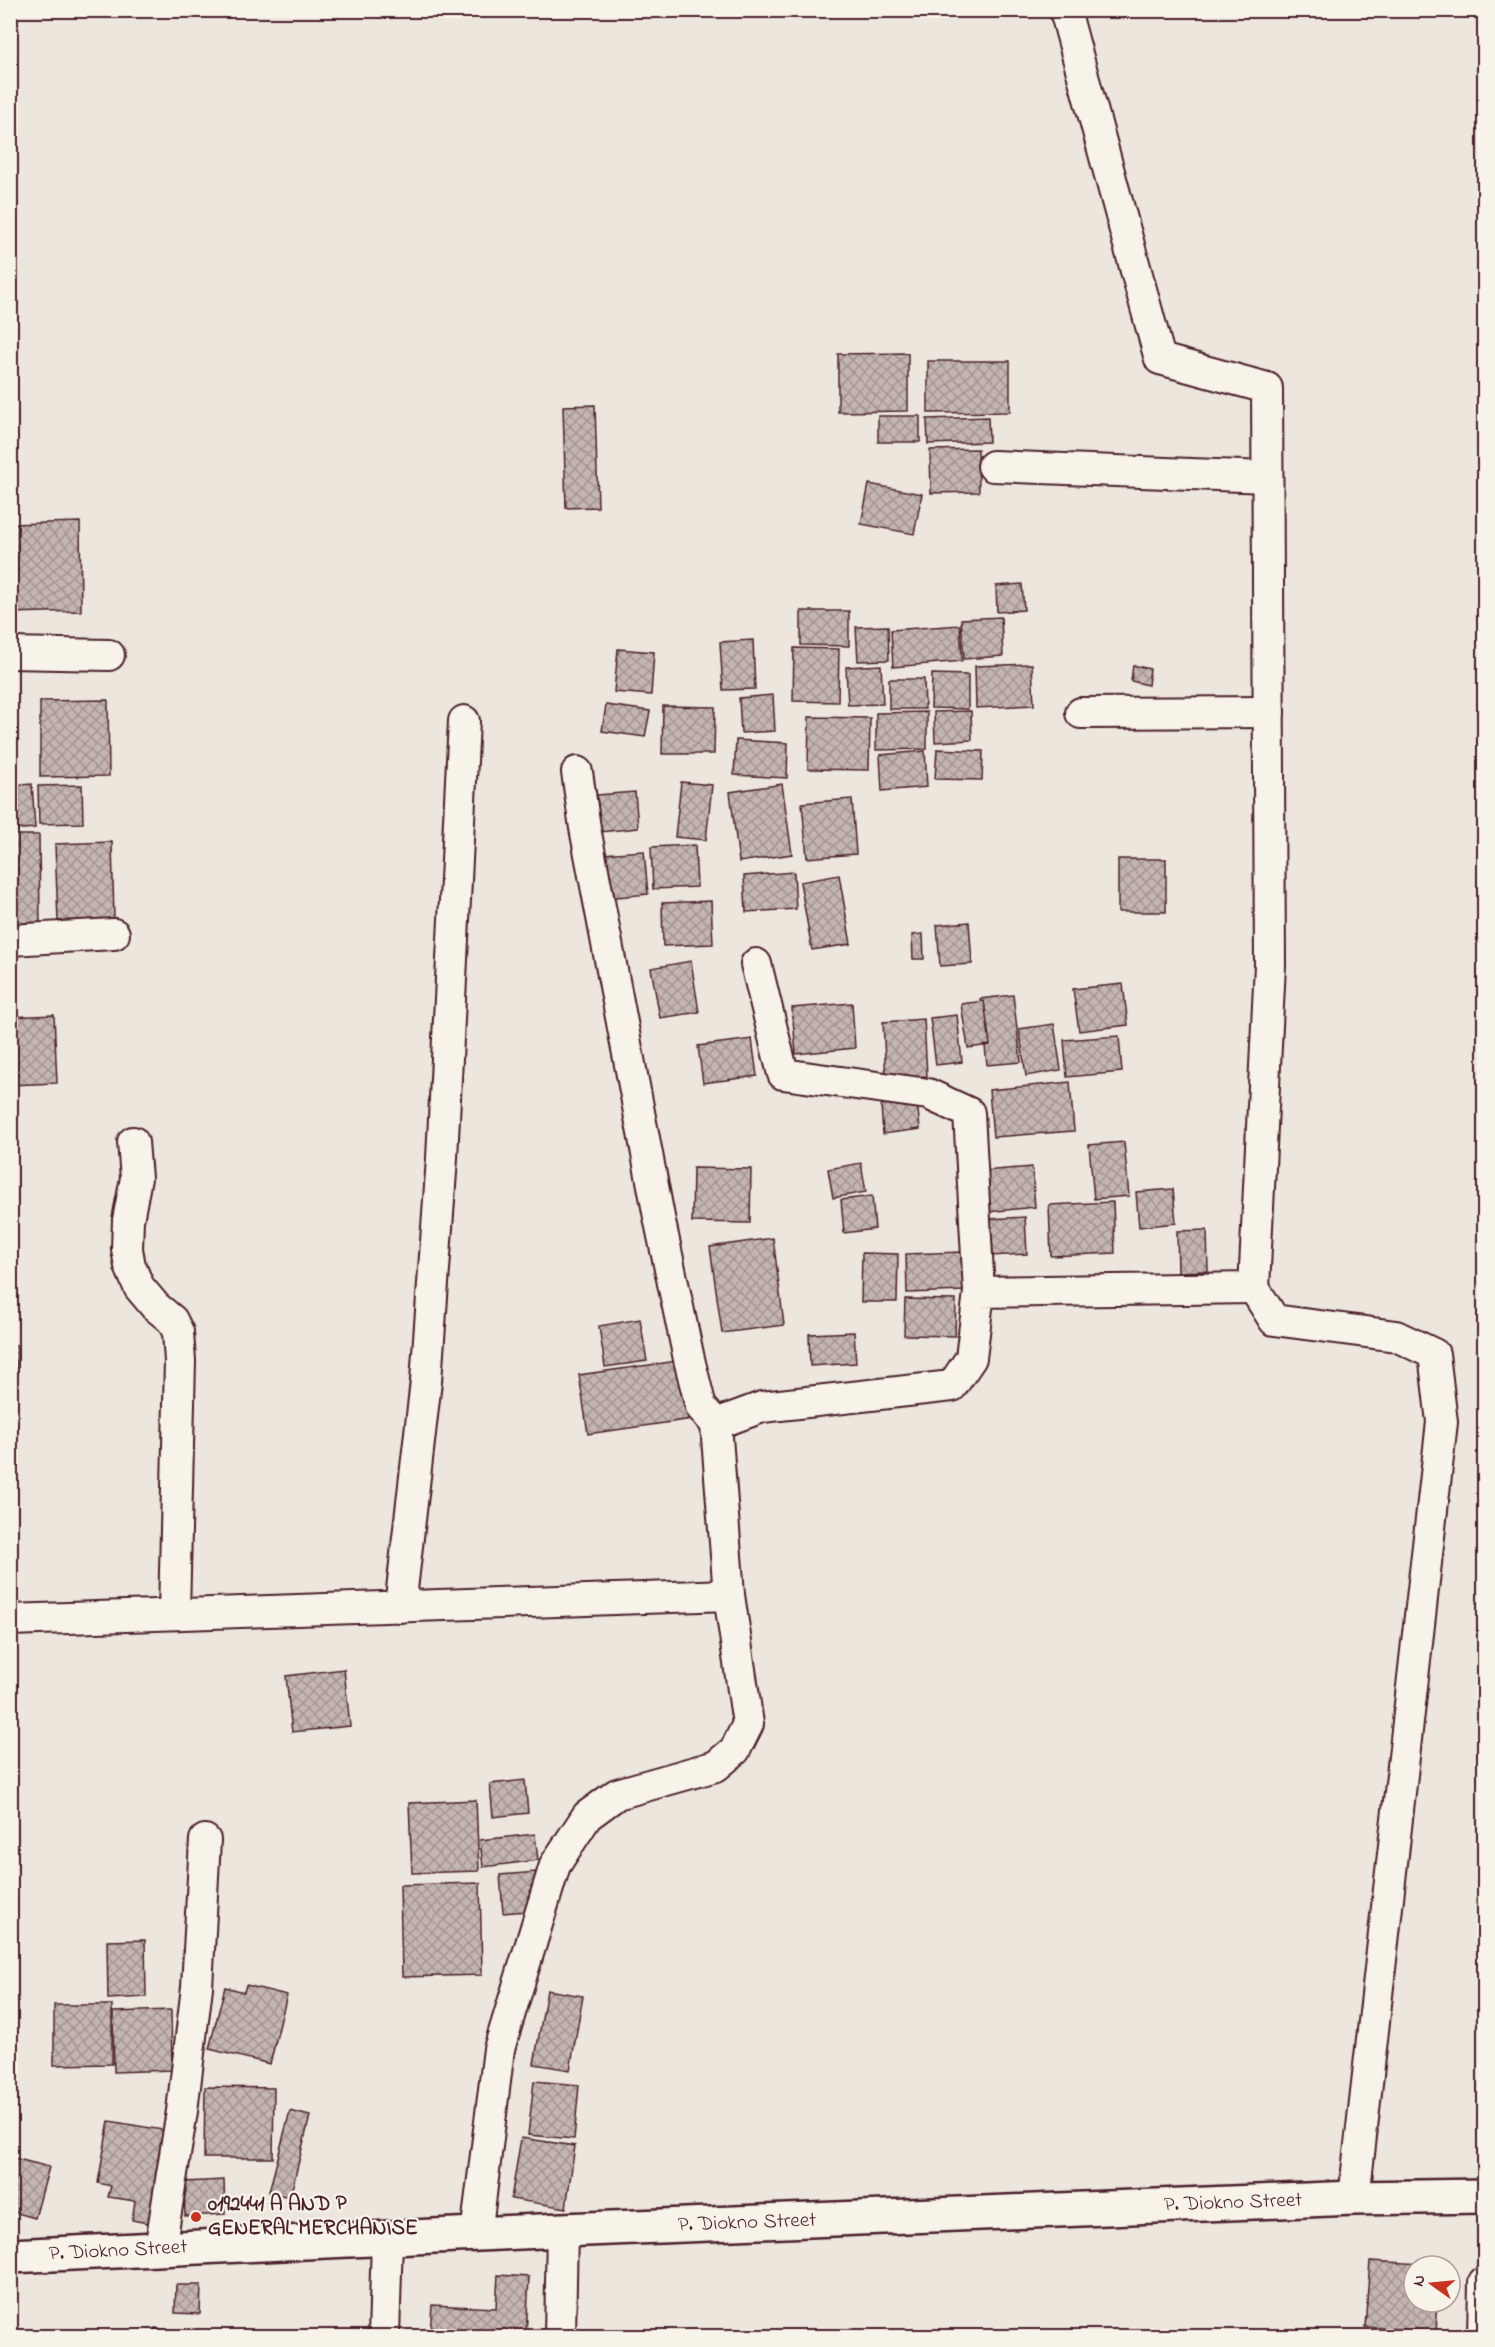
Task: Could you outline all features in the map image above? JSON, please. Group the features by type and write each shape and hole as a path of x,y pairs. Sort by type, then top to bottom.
{"main road":[{"name":"P. Diokno Street","path":"10,2256 562,2230 1354,2198 1485,2196"}],"street":[{"path":"1065,10 1160,359 1267,388 1270,965 1254,1288 1274,1320 1396,1336 1434,1354 1440,1433 1354,2198"},
{"path":"993,466 1267,477"},
{"path":"10,653 109,655"},
{"path":"1081,713 1269,712"},
{"path":"400,1606 427,1369 442,1158 464,721"},
{"path":"476,2235 499,2049 555,1865 586,1816 617,1794 716,1766 735,1750 748,1724 729,1595 716,1424 701,1407 687,1348 657,1206 585,828 577,772"},
{"path":"10,940 114,934"},
{"path":"716,1424 762,1407 952,1386 971,1358 979,1292 969,1113 928,1094 783,1074 756,964"},
{"path":"133,1142 135,1178 128,1220 127,1249 130,1266 139,1287 155,1306 172,1320 178,1332 180,1361 174,1614"},
{"path":"979,1292 1254,1288"},
{"path":"10,1620 729,1595"},
{"path":"160,2249 182,2111 197,1987 205,1840"},
{"path":"560,2337 562,2230"},
{"path":"384,2337 387,2238"},
{"path":"1483,2337 1485,2282"}],"building":[{"path":"908,353 908,411 838,412 838,354"},
{"path":"928,361 1010,361 1010,412 928,413"},
{"path":"595,405 598,507 566,508 563,406"},
{"path":"878,416 920,416 920,442 878,442"},
{"path":"988,417 989,442 928,444 927,419"},
{"path":"978,449 979,492 931,493 930,450"},
{"path":"869,484 922,494 914,534 861,524"},
{"path":"80,522 81,611 10,613 10,524"},
{"path":"1022,584 1024,610 997,612 996,586"},
{"path":"801,611 849,611 849,646 801,645"},
{"path":"1001,617 1003,656 964,659 961,619"},
{"path":"960,625 962,661 893,667 891,630"},
{"path":"888,626 889,660 858,661 856,627"},
{"path":"753,640 755,689 723,690 720,642"},
{"path":"794,648 839,649 838,702 793,701"},
{"path":"618,649 654,652 651,695 614,692"},
{"path":"1032,664 1034,705 976,708 975,666"},
{"path":"881,665 883,704 848,705 846,667"},
{"path":"1133,665 1150,669 1148,685 1131,681"},
{"path":"932,674 968,675 968,709 931,708"},
{"path":"889,679 924,679 925,709 889,709"},
{"path":"773,695 775,731 741,733 739,698"},
{"path":"108,700 109,776 40,777 40,701"},
{"path":"606,705 650,711 645,737 602,731"},
{"path":"663,706 715,707 714,754 662,754"},
{"path":"971,711 972,740 935,742 934,712"},
{"path":"927,712 927,749 876,750 876,713"},
{"path":"809,717 870,718 869,770 808,769"},
{"path":"736,740 788,743 787,778 734,775"},
{"path":"937,749 983,751 982,780 935,779"},
{"path":"925,751 927,787 882,791 880,755"},
{"path":"681,782 712,785 706,840 675,837"},
{"path":"32,784 35,828 10,830 10,786"},
{"path":"782,784 792,854 739,862 730,792"},
{"path":"82,785 83,823 39,824 38,786"},
{"path":"635,792 638,828 600,832 597,795"},
{"path":"852,799 856,854 807,858 802,803"},
{"path":"10,835 39,835 40,928 10,929"},
{"path":"112,842 114,919 58,921 55,844"},
{"path":"695,845 697,887 653,889 651,847"},
{"path":"644,851 648,894 606,898 602,854"},
{"path":"1118,859 1166,859 1166,912 1118,912"},
{"path":"794,872 796,909 746,912 744,876"},
{"path":"839,875 851,944 812,950 800,882"},
{"path":"711,901 713,944 663,946 662,903"},
{"path":"969,922 972,964 940,966 937,925"},
{"path":"923,934 924,959 913,959 912,935"},
{"path":"691,961 699,1012 660,1018 651,968"},
{"path":"1123,984 1128,1025 1079,1031 1073,989"},
{"path":"1013,995 1021,1062 987,1065 980,999"},
{"path":"984,1001 990,1045 968,1048 961,1004"},
{"path":"852,1003 855,1048 796,1054 792,1008"},
{"path":"54,1015 57,1083 10,1085 10,1017"},
{"path":"957,1015 962,1062 936,1065 930,1018"},
{"path":"924,1019 927,1076 886,1079 883,1022"},
{"path":"1054,1024 1061,1070 1026,1076 1019,1029"},
{"path":"1119,1036 1122,1072 1067,1077 1064,1040"},
{"path":"752,1039 757,1076 703,1083 698,1046"},
{"path":"1070,1082 1074,1131 993,1137 989,1090"},
{"path":"917,1101 920,1129 883,1134 881,1105"},
{"path":"1124,1142 1129,1196 1094,1199 1089,1145"},
{"path":"861,1163 866,1192 833,1198 828,1169"},
{"path":"1032,1167 1035,1207 988,1212 984,1171"},
{"path":"693,1168 751,1169 750,1223 692,1222"},
{"path":"1173,1189 1176,1223 1139,1227 1136,1192"},
{"path":"872,1196 875,1229 844,1233 841,1200"},
{"path":"1113,1202 1115,1253 1051,1256 1049,1205"},
{"path":"1025,1217 1027,1254 990,1256 989,1219"},
{"path":"1207,1230 1208,1271 1178,1272 1177,1231"},
{"path":"773,1238 784,1325 722,1333 710,1247"},
{"path":"963,1252 965,1291 907,1293 906,1254"},
{"path":"862,1253 898,1254 897,1302 861,1302"},
{"path":"905,1299 956,1300 955,1336 904,1335"},
{"path":"640,1319 647,1361 605,1367 599,1326"},
{"path":"854,1332 856,1363 810,1366 809,1334"},
{"path":"10,1345 17,1345 15,1421 10,1421"},
{"path":"684,1360 692,1419 588,1434 579,1375"},
{"path":"344,1669 350,1726 292,1732 286,1676"},
{"path":"525,1780 528,1813 493,1817 490,1784"},
{"path":"476,1800 479,1871 412,1873 409,1803"},
{"path":"535,1834 538,1860 483,1867 480,1840"},
{"path":"536,1872 539,1910 503,1913 500,1875"},
{"path":"480,1883 482,1975 402,1977 400,1885"},
{"path":"145,1940 146,1997 108,1999 107,1941"},
{"path":"246,1985 287,1995 270,2064 209,2049 225,1987 244,1992"},
{"path":"547,1990 583,1996 570,2070 534,2064"},
{"path":"54,2005 112,2005 112,2064 54,2065"},
{"path":"171,2010 172,2070 114,2072 113,2012"},
{"path":"534,2081 579,2085 574,2139 528,2135"},
{"path":"205,2087 274,2088 273,2158 204,2158"},
{"path":"290,2111 310,2116 290,2197 269,2192"},
{"path":"109,2121 169,2131 153,2224 132,2220 135,2201 108,2197 111,2186 98,2183"},
{"path":"521,2138 575,2146 566,2208 511,2199"},
{"path":"14,2158 49,2167 35,2218 10,2211 10,2169"},
{"path":"224,2180 225,2214 185,2216 184,2182"},
{"path":"1370,2261 1402,2263 1402,2314 1437,2314 1436,2332 1365,2327"},
{"path":"498,2275 529,2277 526,2336 430,2336 432,2305 496,2308"},
{"path":"176,2285 201,2285 200,2314 175,2313"},
{"path":"155,2328 194,2336 153,2336"}],"place":[{"name":"0192441 A AND P GENERAL MERCHANISE","path":"196,2217"}]}
